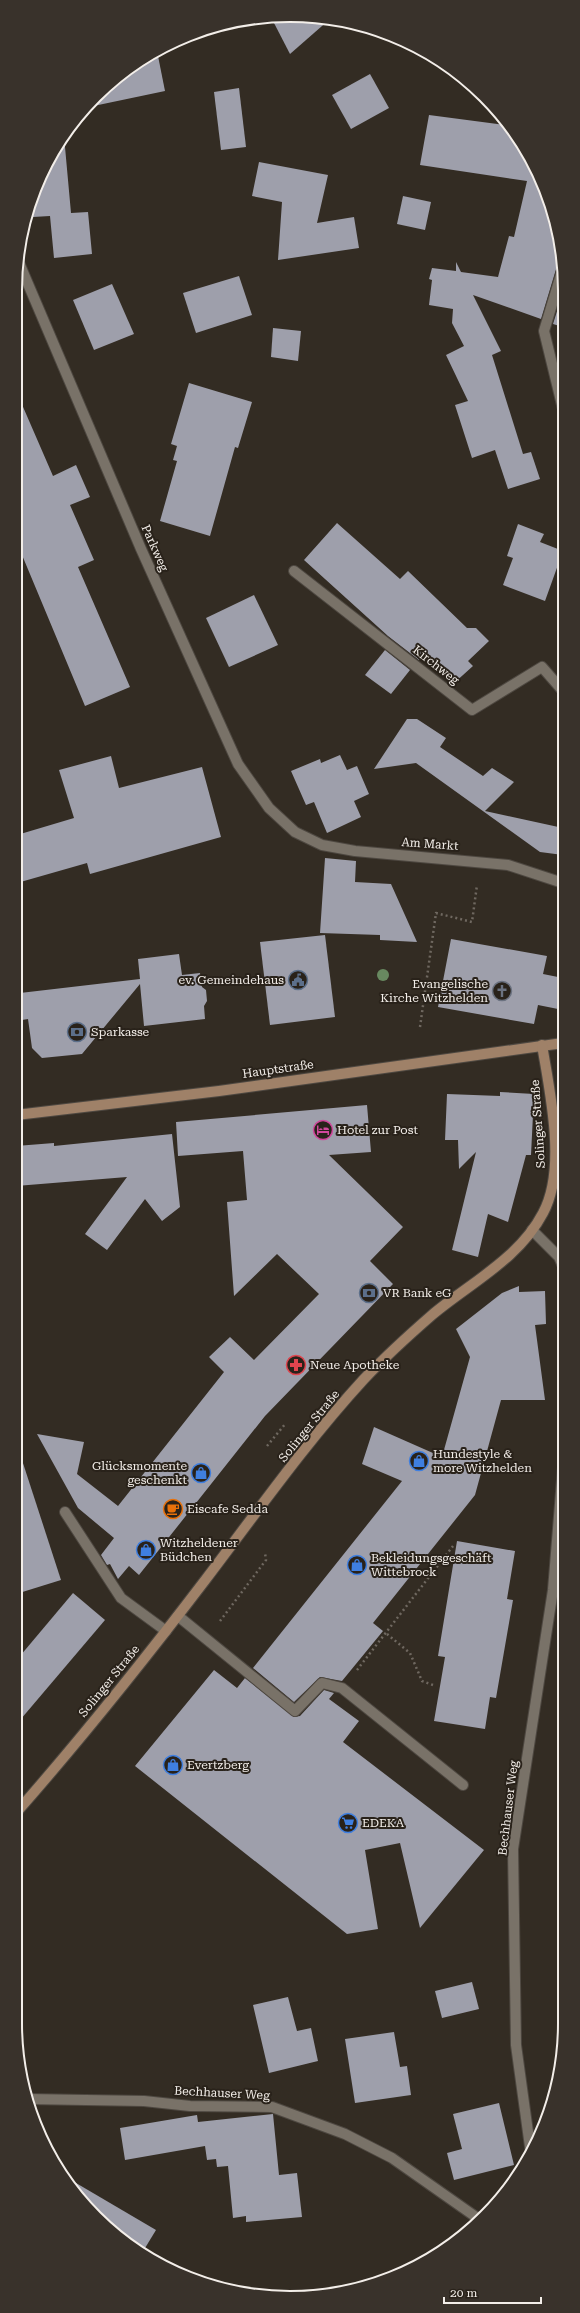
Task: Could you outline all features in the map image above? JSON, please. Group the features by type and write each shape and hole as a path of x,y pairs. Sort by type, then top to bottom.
{"main road":[{"path":"542,1045 558,1043"},
{"name":"Hauptstraße","path":"22,1114 219,1091 542,1045"},
{"name":"Solinger Straße","path":"22,1806 62,1760 166,1631 311,1444 365,1378 432,1315 504,1260 532,1230 543,1213 553,1188 556,1166 551,1098 542,1045"}],"street":[{"name":"Parkweg","path":"23,272 141,549 238,764 269,808 295,832"},
{"path":"558,285 544,331 558,388"},
{"name":"Kirchweg","path":"294,571 472,710 542,667 558,685"},
{"name":"Am Markt","path":"295,832 322,845 355,851 481,861 508,865 558,881"},
{"path":"532,1230 558,1256"},
{"path":"65,1512 122,1598 166,1631"},
{"name":"Bechhauser Weg","path":"529,2143 516,2045 513,1849 553,1590 558,1528"},
{"path":"178,1616 295,1711 322,1683 342,1688 463,1786"},
{"name":"Bechhauser Weg","path":"33,2099 144,2101 190,2106 272,2107 345,2134 392,2158 476,2217"}],"path":[{"path":"420,1027 436,913 472,922 481,861"},
{"path":"267,1446 286,1423"},
{"path":"342,1688 387,1634 453,1546"},
{"path":"206,1638 266,1560 265,1553"},
{"path":"387,1634 410,1653 422,1681 432,1685"}],"building":[{"path":"290,22 324,24 290,54 274,23"},
{"path":"158,57 165,91 95,106 127,77"},
{"path":"370,74 389,108 351,129 332,95"},
{"path":"239,88 246,147 221,150 214,92"},
{"path":"429,115 501,124 522,156 538,187 553,238 557,267 541,319 473,295 501,351 492,355 523,454 531,452 540,479 508,489 495,450 472,458 455,405 468,401 446,355 464,346 452,323 453,309 429,305 432,280 429,279 432,268 456,271 456,262 461,272 498,277 509,236 514,237 527,181 420,165"},
{"path":"65,145 71,213 88,212 92,254 54,258 50,216 33,217 42,187"},
{"path":"259,162 328,175 317,223 354,217 359,248 278,260 282,202 252,196"},
{"path":"403,196 431,202 425,230 397,224"},
{"path":"239,276 252,315 196,333 183,293"},
{"path":"112,284 134,334 94,350 73,300"},
{"path":"558,308 558,326 553,324"},
{"path":"273,328 301,331 298,361 271,357"},
{"path":"189,383 252,402 238,448 235,447 210,536 160,521 177,461 173,460 177,446 171,444"},
{"path":"22,405 53,476 76,465 90,497 70,505 94,560 78,567 130,687 85,706 22,555"},
{"path":"337,523 400,579 408,571 467,628 476,628 489,641 468,661 473,666 453,684 424,653 419,660 388,636 304,560"},
{"path":"518,524 544,534 540,542 558,549 558,565 545,601 503,585 513,558 507,556"},
{"path":"254,595 278,645 229,667 206,618"},
{"path":"385,650 410,670 391,694 365,675"},
{"path":"407,719 417,719 446,738 440,747 483,776 492,768 514,782 485,811 558,827 558,854 540,852 416,763 374,769"},
{"path":"340,755 347,770 357,766 369,794 354,801 361,817 327,833 314,802 306,805 291,771 320,759 321,763"},
{"path":"111,756 119,788 202,767 221,837 90,874 87,863 22,882 22,834 74,818 59,770"},
{"path":"325,858 356,861 355,882 391,884 417,942 380,940 380,935 320,933"},
{"name":"ev. Gemeindehaus","path":"325,935 335,1017 270,1025 260,942"},
{"name":"Evangelische Kirche Witzhelden","path":"451,939 547,956 543,974 558,977 558,1009 538,1005 534,1024 438,1007"},
{"path":"179,954 182,975 200,973 202,987 206,990 207,1001 204,1006 205,1019 144,1026 140,984 82,1054 42,1058 32,1048 28,1019 22,1020 22,993 140,979 138,959"},
{"path":"500,1092 534,1094 531,1155 526,1155 508,1222 488,1214 478,1257 452,1250 476,1152 459,1169 458,1140 445,1140 447,1094 500,1096"},
{"path":"367,1105 371,1152 329,1155 403,1227 370,1261 393,1284 265,1416 139,1575 129,1566 118,1579 110,1564 107,1565 101,1555 114,1538 78,1508 37,1434 84,1442 77,1474 118,1506 224,1372 209,1357 230,1337 254,1360 319,1294 277,1254 234,1296 227,1202 247,1200 243,1151 178,1156 176,1122"},
{"path":"172,1134 180,1207 162,1221 145,1199 107,1250 85,1234 127,1177 22,1186 22,1146 54,1143 54,1146"},
{"path":"519,1286 519,1292 545,1291 546,1324 535,1325 545,1400 501,1400 475,1495 373,1623 383,1631 342,1681 320,1677 294,1702 253,1668 402,1481 362,1464 374,1427 442,1457 470,1357 456,1329 502,1293"},
{"path":"22,1460 61,1580 22,1592"},
{"path":"457,1541 515,1551 507,1599 513,1600 496,1698 490,1697 485,1729 434,1721 445,1657 438,1656"},
{"path":"73,1593 105,1620 22,1718 22,1654"},
{"path":"214,1670 237,1688 245,1678 294,1717 300,1716 324,1690 334,1693 329,1699 359,1721 343,1742 484,1850 420,1928 400,1843 365,1850 378,1929 347,1934 135,1766"},
{"path":"472,1982 479,2009 442,2018 435,1991"},
{"path":"288,1997 297,2031 311,2028 318,2061 269,2073 253,2005"},
{"path":"394,2032 400,2067 407,2066 411,2095 355,2103 345,2039"},
{"path":"499,2103 514,2165 454,2180 447,2153 462,2149 453,2114"},
{"path":"273,2114 279,2175 297,2173 302,2217 246,2222 246,2216 233,2218 228,2166 217,2167 216,2159 207,2160 205,2146 125,2160 120,2128 197,2115 198,2122"},
{"path":"75,2184 156,2230 145,2248 127,2236 100,2213"}],"place":[{"name":"ev. Gemeindehaus","path":"298,980"},
{"name":"Evangelische Kirche Witzhelden","path":"502,991"},
{"name":"Sparkasse","path":"77,1032"},
{"name":"Hotel zur Post","path":"323,1130"},
{"name":"VR Bank eG","path":"369,1293"},
{"name":"Neue Apotheke","path":"296,1365"},
{"name":"Hundestyle & more Witzhelden","path":"419,1461"},
{"name":"Glücksmomente geschenkt","path":"201,1473"},
{"name":"Eiscafe Sedda","path":"173,1509"},
{"name":"Witzheldener Büdchen","path":"146,1550"},
{"name":"Bekleidungsgeschäft Wittebrock","path":"357,1565"},
{"name":"Evertzberg","path":"173,1765"},
{"name":"EDEKA","path":"348,1823"}]}
